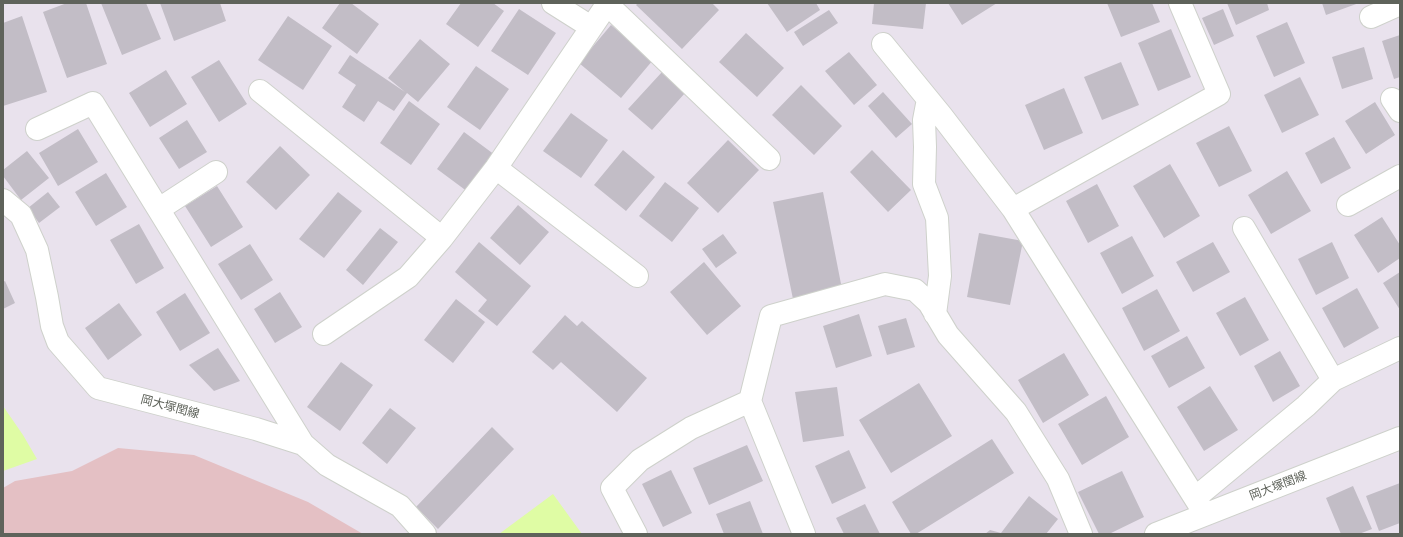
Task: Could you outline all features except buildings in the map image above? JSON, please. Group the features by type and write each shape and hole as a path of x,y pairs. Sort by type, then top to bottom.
{"street":[{"path":"553,3 591,27"},
{"path":"324,334 408,277 442,238 496,168 607,3 768,159"},
{"path":"1013,209 1219,94 1180,3"},
{"path":"1371,17 1400,4"},
{"path":"884,44 1013,209 1200,506 1333,380 1400,348"},
{"path":"260,91 442,238"},
{"path":"928,99 924,120 924,184 937,218 940,276 935,314"},
{"path":"37,129 93,103 303,444"},
{"path":"496,168 637,276"},
{"path":"159,209 216,172"},
{"path":"1348,205 1400,176"},
{"name":"岡大塚閏線","path":"3,200 21,215 36,250 52,326 58,342 98,388 256,429 303,444 327,465 400,506 425,534"},
{"path":"1244,228 1333,380"},
{"path":"804,534 750,401 771,316 885,284 915,290 929,303 948,335 1016,412 1058,479 1081,534"},
{"path":"636,534 612,488 640,460 691,428 750,401"},
{"name":"岡大塚閏線","path":"1156,534 1200,506 1400,438"}],"shaded area":[{"path":"3,406 37,459 3,471"},
{"path":"118,448 194,455 308,502 363,534 3,534 3,488 15,481 72,471"},
{"path":"553,494 582,534 499,534"}]}
